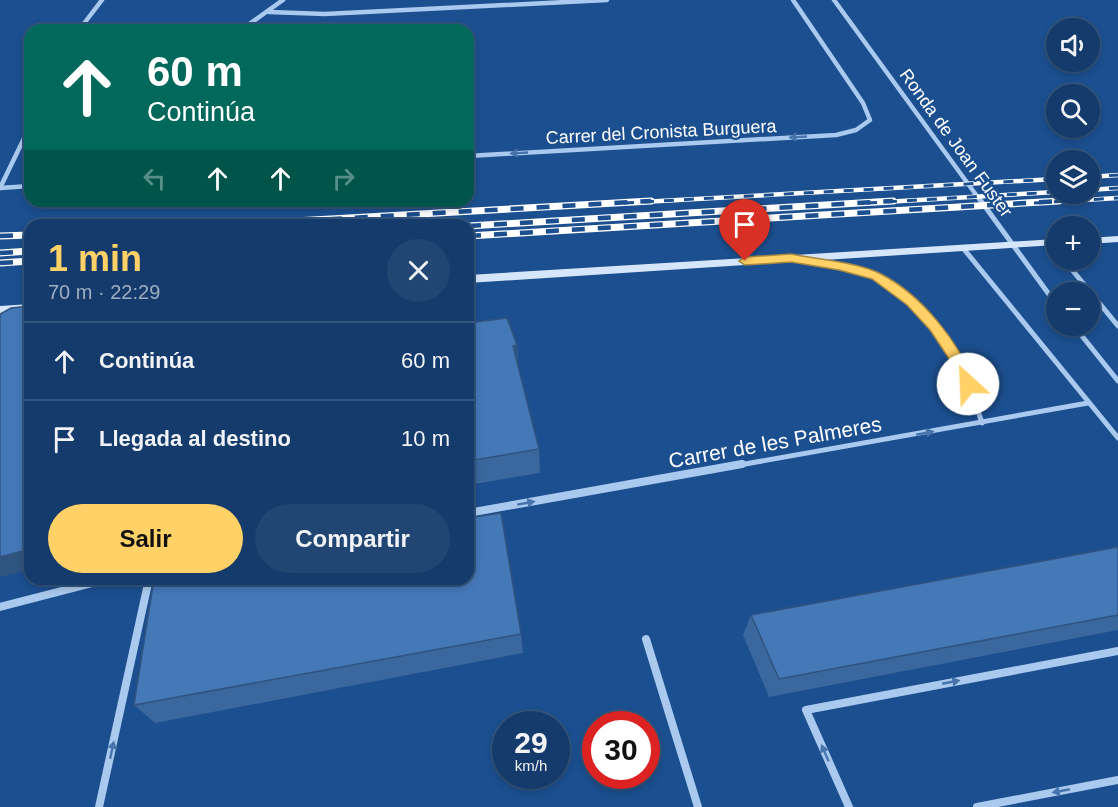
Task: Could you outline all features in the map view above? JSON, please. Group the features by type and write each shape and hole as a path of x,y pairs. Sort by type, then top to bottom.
{"street":[{"path":"84,24 102,0"},
{"path":"250,24 283,0"},
{"path":"269,12 325,14 607,0"},
{"name":"Carrer del Cronista Burguera","path":"474,156 836,135 856,130 870,120 863,103 793,0"},
{"name":"Ronda de Joan Fuster","path":"834,0 1046,290"},
{"path":"24,138 0,188 24,186"},
{"path":"1100,240 1118,239"},
{"path":"474,279 791,258 1046,245"},
{"path":"963,248 1118,438"},
{"path":"791,258 839,266 876,276 911,302 935,327 960,364 982,423"},
{"path":"1072,270 1118,326"},
{"path":"0,310 24,308"},
{"path":"1082,336 1118,381"},
{"name":"Carrer de les Palmeres","path":"474,512 1088,403"},
{"path":"0,607 85,585"},
{"path":"99,807 148,585"},
{"path":"646,639 698,807"},
{"path":"849,807 806,710 1118,651"},
{"path":"977,807 1118,780"}],"building":[{"path":"24,307 24,551 0,557 0,314 11,308"},
{"path":"507,318 517,345 513,346 539,449 474,460 474,322"},
{"path":"501,513 521,634 134,705 153,585 474,585 474,517"},
{"path":"1118,547 1118,615 779,679 751,615"}],"railway":[{"path":"1100,176 1118,175"},
{"path":"624,203 1046,180"},
{"path":"1100,189 1118,188"},
{"path":"867,203 1046,193"},
{"path":"1034,203 1118,198"},
{"path":"332,219 651,201"},
{"path":"474,226 893,201"},
{"path":"474,236 1046,202"},
{"path":"0,236 24,235"},
{"path":"0,253 24,251"},
{"path":"0,263 24,261"}],"route":[{"path":"745,261 791,258 839,266 876,276 911,302 935,327 960,364 968,384"}]}
